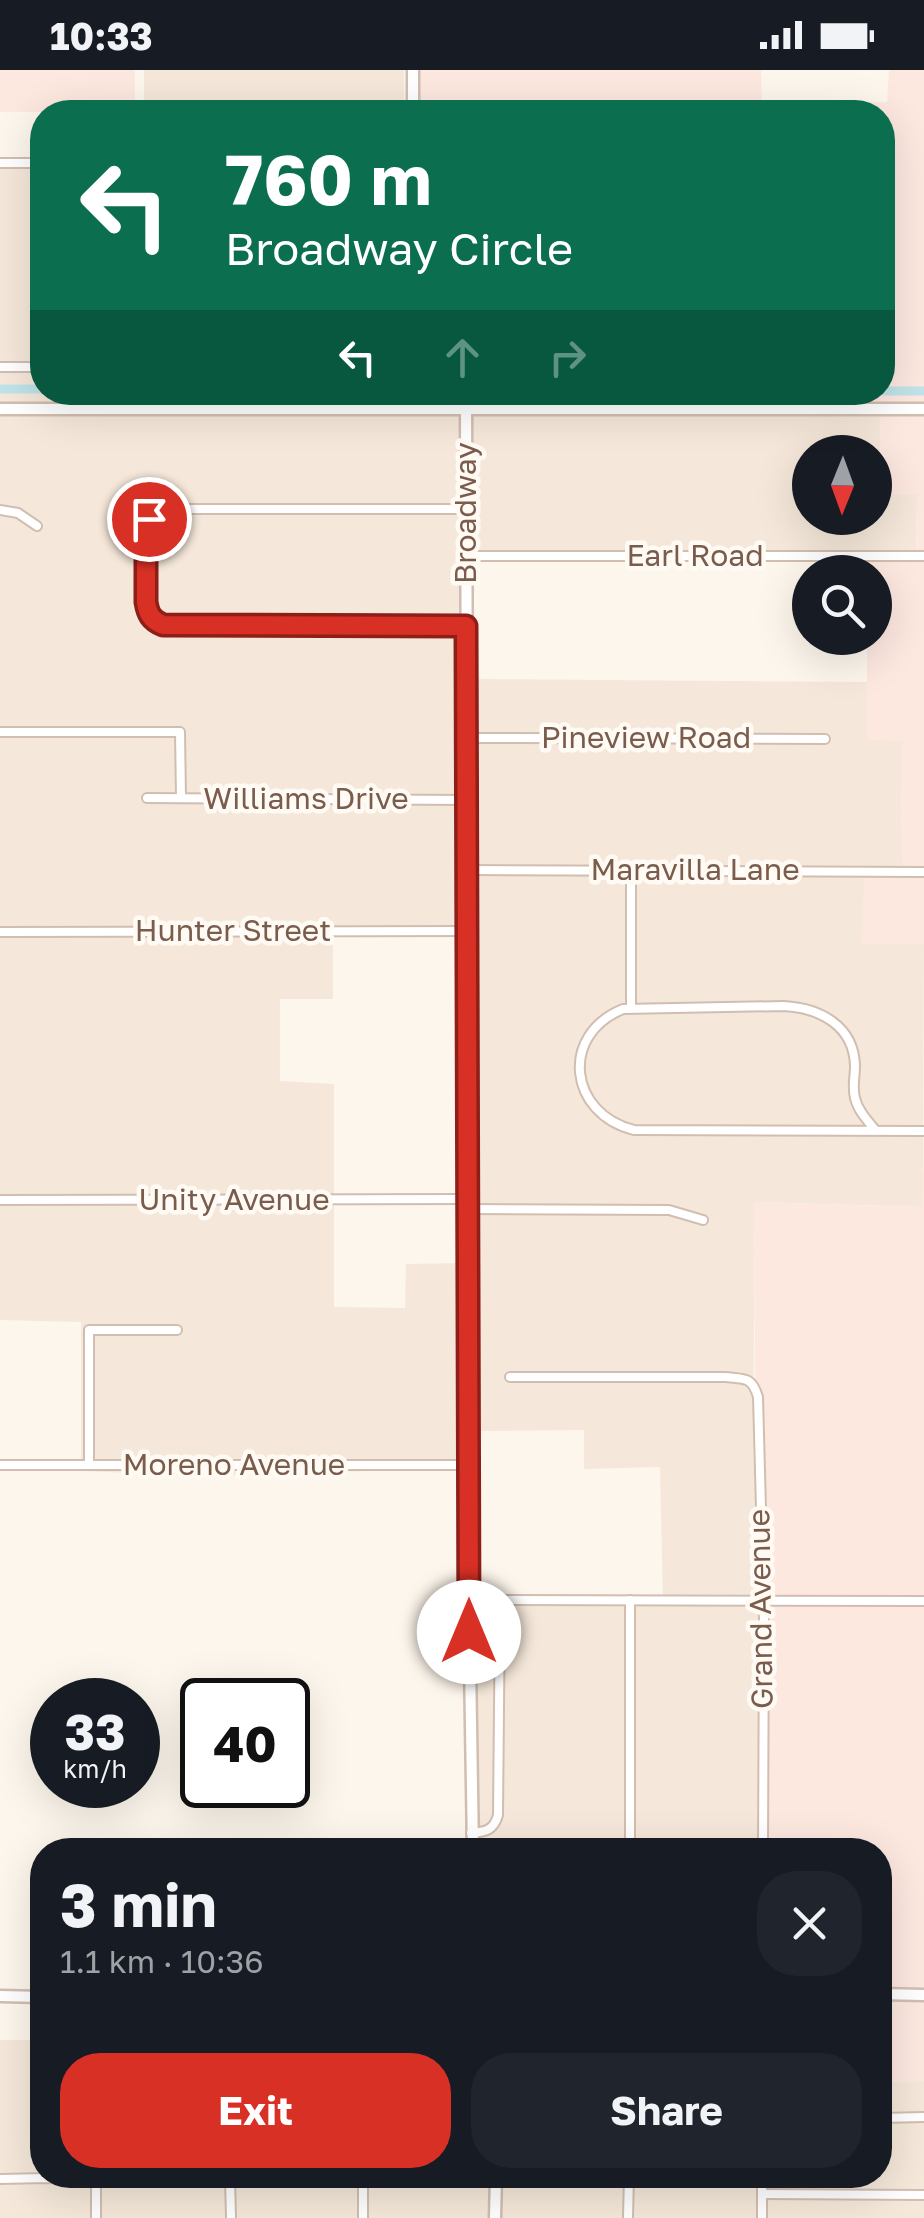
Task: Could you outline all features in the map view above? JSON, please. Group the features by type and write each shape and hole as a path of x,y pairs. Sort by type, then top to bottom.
{"street":[{"path":"413,70 413,100"},
{"path":"0,163 30,163"},
{"path":"0,366 30,367"},
{"name":"Broadway","path":"467,405 472,1838"},
{"path":"0,409 924,409"},
{"path":"466,509 167,509 149,519 146,529 146,602 154,621 163,625 466,626"},
{"path":"0,510 18,513 37,526"},
{"name":"Earl Road","path":"466,556 924,556"},
{"path":"0,732 180,732 182,798"},
{"name":"Pineview Road","path":"466,738 825,739"},
{"name":"Williams Drive","path":"147,798 466,800"},
{"name":"Maravilla Lane","path":"466,870 924,872"},
{"path":"631,870 631,1007"},
{"name":"Hunter Street","path":"0,932 466,931"},
{"path":"876,1131 856,1102 854,1056 847,1038 837,1024 815,1010 784,1006 631,1007 615,1012 599,1024 581,1055 580,1080 590,1104 614,1124 644,1132 924,1131"},
{"name":"Unity Avenue","path":"0,1200 468,1204 669,1210 703,1220"},
{"path":"89,1464 89,1330 177,1330"},
{"name":"Grand Avenue","path":"510,1377 740,1378 755,1386 763,1600 763,1838"},
{"name":"Moreno Avenue","path":"0,1465 469,1465"},
{"path":"469,1600 924,1602"},
{"path":"630,1600 630,1838"},
{"path":"472,1833 491,1830 498,1814 500,1601"},
{"path":"892,1994 924,1994"},
{"path":"0,1996 30,1997"},
{"path":"892,2118 924,2118"},
{"path":"0,2180 30,2179"},
{"path":"96,2188 96,2218"},
{"path":"230,2188 230,2218"},
{"path":"363,2218 364,2188"},
{"path":"495,2218 496,2188"},
{"path":"628,2188 628,2218"},
{"path":"762,2188 762,2218"},
{"path":"762,2194 924,2194"}],"shaded area":[{"path":"0,70 135,70 135,100 30,100 30,112 0,112"},
{"path":"144,70 404,70 404,100 144,100"},
{"path":"417,70 761,70 762,100 417,100"},
{"path":"889,70 924,70 924,404 895,404 895,100 887,100"},
{"path":"30,158 30,404 0,404 0,159"},
{"path":"462,413 462,933 333,934 333,999 280,999 280,1081 334,1084 334,1307 405,1308 406,1264 464,1263 464,1468 210,1476 81,1471 81,1322 0,1320 0,414"},
{"path":"472,413 880,414 880,435 792,435 792,535 892,535 892,493 917,494 916,562 892,562 892,555 792,555 792,560 472,556 470,631"},
{"path":"880,414 924,414 924,944 862,944 864,878 904,876 903,741 867,740 867,655 892,655 892,562 916,562 917,494 892,493 892,435 880,435"},
{"path":"471,679 867,682 867,740 903,740 904,877 862,943 924,944 923,1207 755,1202 753,1467 761,1468 763,1694 757,1695 757,1838 478,1838 474,1607 663,1601 660,1467 584,1469 584,1430 474,1431 473,1467"},
{"path":"924,1140 924,1989 892,1988 892,1838 757,1838 757,1694 762,1694 760,1468 753,1468 754,1202 922,1207"},
{"path":"892,1999 924,2000 924,2081 892,2082"},
{"path":"0,2040 30,2040 30,2188 489,2188 490,2218 0,2218"},
{"path":"924,2081 924,2218 766,2218 766,2188 892,2188 892,2082"},
{"path":"500,2188 757,2188 757,2218 500,2218"}],"waterway":[{"path":"0,389 30,389"},
{"path":"895,391 924,391"}],"route":[{"path":"149,519 146,602 154,621 163,625 466,626 469,1632"}]}
